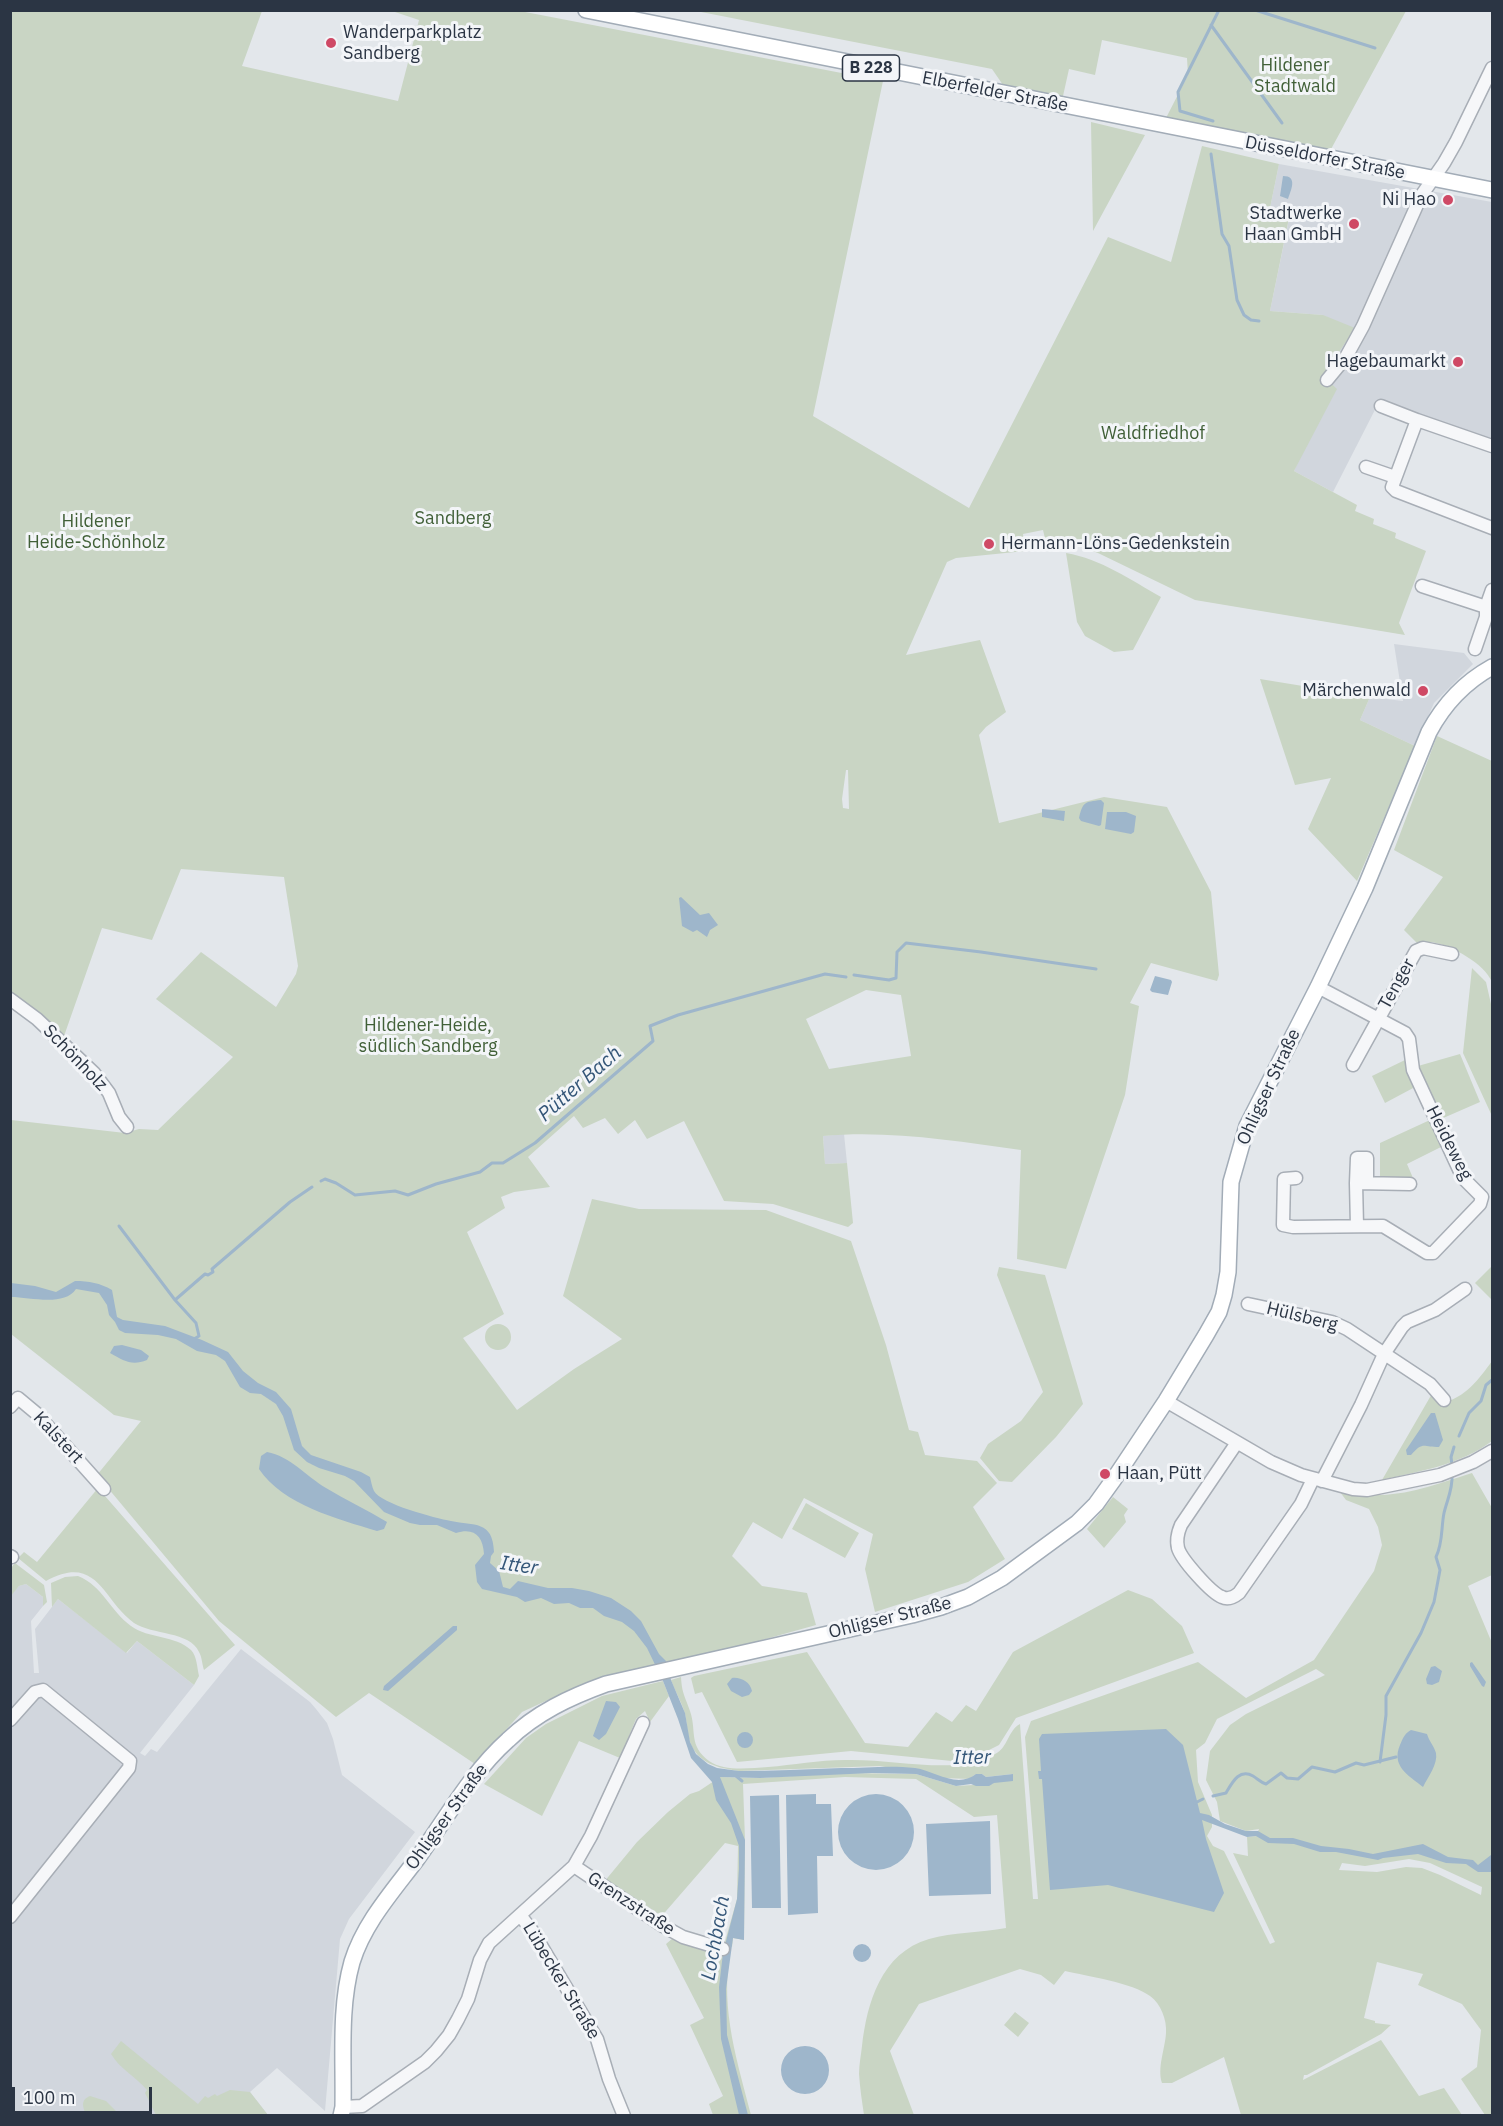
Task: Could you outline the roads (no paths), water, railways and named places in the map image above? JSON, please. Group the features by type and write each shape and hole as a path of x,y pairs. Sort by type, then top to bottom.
{"main road":[{"name":"Elberfelder Straße","path":"586,10 639,16 1157,124"},
{"name":"Düsseldorfer Straße","path":"1157,124 1492,190"},
{"name":"Ohligser Straße","path":"342,2111 344,2004 356,1951 378,1912 466,1788 507,1740 537,1716 573,1696 606,1684 912,1615 968,1597 1002,1578 1077,1523 1096,1504 1166,1401 1219,1312 1228,1272 1231,1182 1237,1155 1259,1100 1318,987 1365,888 1436,720 1456,694 1492,667"}],"street":[{"path":"1327,380 1346,357 1360,332 1418,203 1456,142 1492,68"},
{"path":"1381,405 1492,446"},
{"path":"1417,420 1392,487 1396,492 1492,528"},
{"path":"1366,467 1395,477"},
{"path":"1422,586 1486,608"},
{"path":"1475,649 1492,590"},
{"name":"Tenger","path":"1378,1019 1416,951 1423,948 1452,954"},
{"name":"Heideweg","path":"1296,1178 1284,1179 1283,1226 1383,1226 1427,1253 1433,1252 1480,1204 1482,1197 1463,1178 1413,1070 1409,1039 1405,1033 1318,987"},
{"name":"Schönholz","path":"10,999 37,1019 94,1073 110,1093 119,1117 127,1127"},
{"path":"1353,1065 1378,1019"},
{"path":"1357,1226 1361,1183 1410,1184"},
{"path":"1236,1444 1181,1524 1177,1545 1181,1557 1213,1591 1221,1597 1232,1598 1239,1593 1317,1480 1361,1405 1384,1354 1402,1327 1407,1322 1435,1310 1465,1289"},
{"name":"Hülsberg","path":"1248,1304 1332,1322 1347,1329 1430,1384 1444,1400"},
{"name":"Kalstert","path":"10,1407 18,1398 36,1413 104,1489"},
{"path":"1166,1401 1236,1444 1271,1462 1317,1480 1353,1489 1367,1490 1440,1475 1473,1462 1492,1451"},
{"path":"10,1720 35,1692 43,1690 130,1761 129,1768 87,1823 10,1917"},
{"name":"Grenzstraße","path":"342,2111 362,2111 425,2062 449,2035 468,1999 484,1952 500,1932 574,1866 591,1836 643,1723"},
{"name":"Grenzstraße","path":"574,1866 663,1926 683,1937 723,1949"},
{"name":"Lübecker Straße","path":"520,1915 533,1932 597,2039 609,2079 624,2115"}],"water":[{"path":"1283,176 1291,178 1292,181 1288,199 1280,196"},
{"path":"1101,800 1104,803 1101,825 1081,821 1079,818 1085,804"},
{"path":"1042,809 1065,811 1064,821 1042,817"},
{"path":"1107,812 1126,812 1136,816 1134,832 1131,834 1105,829"},
{"path":"681,897 700,915 709,913 718,925 710,930 707,937 697,930 693,932 682,926 679,898"},
{"path":"1155,976 1171,980 1168,995 1150,990"},
{"path":"75,1281 94,1283 112,1290 117,1317 123,1320 165,1326 228,1352 243,1371 258,1383 276,1392 291,1409 302,1446 311,1455 370,1477 374,1491 387,1501 433,1517 481,1526 486,1529 493,1542 494,1552 490,1563 499,1571 503,1587 510,1589 518,1581 548,1588 589,1591 611,1598 631,1611 641,1621 659,1654 666,1661 671,1680 685,1713 690,1742 696,1754 708,1764 717,1768 739,1771 906,1767 961,1780 976,1774 986,1777 1013,1774 1013,1781 994,1783 989,1786 971,1784 956,1786 916,1774 720,1777 745,1840 744,1940 733,1938 726,1989 727,2035 748,2115 739,2115 721,2039 719,1987 723,1953 737,1899 739,1846 731,1823 716,1800 712,1782 691,1758 663,1681 647,1648 634,1631 622,1622 604,1616 593,1608 580,1608 569,1603 554,1604 541,1598 525,1602 517,1597 482,1589 477,1582 475,1565 484,1554 482,1542 476,1534 468,1531 456,1533 437,1525 410,1523 384,1512 354,1481 307,1462 294,1450 283,1416 276,1404 261,1394 250,1393 240,1387 225,1361 216,1355 197,1351 176,1339 158,1335 125,1333 119,1330 99,1293 76,1289 71,1295 55,1299 11,1297 11,1283 56,1292"},
{"path":"122,1345 141,1350 149,1356 147,1360 132,1363 110,1353 114,1346"},
{"path":"1431,1413 1435,1413 1443,1440 1439,1447 1421,1446 1411,1455 1407,1455 1406,1450"},
{"path":"267,1452 283,1458 326,1488 387,1522 384,1529 377,1531 329,1516 282,1492 269,1482 259,1469 261,1456"},
{"path":"453,1626 457,1626 457,1630 388,1691 383,1690 384,1686"},
{"path":"1472,1662 1486,1682 1484,1687 1470,1666"},
{"path":"1435,1666 1442,1671 1439,1682 1432,1685 1427,1684 1426,1679 1431,1667"},
{"path":"732,1678 742,1679 747,1683 752,1691 749,1695 742,1697 731,1691 727,1684"},
{"path":"606,1701 616,1702 620,1707 606,1734 599,1740 593,1736"},
{"path":"1166,1729 1183,1745 1200,1813 1225,1824 1246,1831 1258,1831 1270,1838 1293,1838 1321,1846 1373,1854 1423,1844 1448,1857 1473,1860 1478,1865 1492,1855 1492,1872 1478,1872 1466,1864 1446,1863 1418,1854 1378,1860 1336,1852 1320,1852 1294,1844 1268,1843 1256,1836 1247,1837 1202,1820 1224,1893 1214,1912 1108,1885 1050,1890 1042,1779 1039,1779 1038,1771 1041,1771 1039,1739 1042,1734"},
{"path":"1411,1730 1427,1734 1436,1753 1434,1766 1423,1787 1399,1764 1398,1752 1402,1740"},
{"path":"742,1732 748,1732 753,1740 751,1746 742,1748 737,1743 737,1737"},
{"path":"816,1794 816,1804 831,1804 833,1856 817,1856 818,1913 788,1915 786,1795"},
{"path":"876,1794 891,1797 903,1805 911,1817 914,1832 911,1847 903,1859 891,1867 876,1870 861,1867 849,1859 841,1847 838,1832 841,1817 849,1805 861,1797"},
{"path":"779,1795 781,1908 752,1908 750,1796"},
{"path":"990,1821 991,1894 929,1896 926,1824"},
{"path":"862,1944 868,1947 871,1953 868,1959 862,1962 856,1959 853,1953 856,1947"},
{"path":"800,2046 810,2046 825,2056 829,2070 828,2079 819,2090 810,2094 800,2094 785,2084 781,2075 781,2065 791,2050"}],"waterway":[{"path":"1213,121 1180,111 1178,92 1219,10"},
{"path":"1255,10 1375,48"},
{"path":"1211,25 1282,123"},
{"path":"1211,154 1222,234 1229,246 1237,300 1244,315 1251,320 1259,321"},
{"name":"Pütter Bach","path":"854,975 889,980 896,978 897,952 906,943 1096,969"},
{"name":"Pütter Bach","path":"321,1181 325,1179 336,1183 355,1195 395,1191 408,1195 436,1184 480,1172 492,1163 503,1163 535,1143 653,1041 650,1026 678,1015 825,974 846,977"},
{"name":"Pütter Bach","path":"194,1339 199,1336 196,1323 175,1300 205,1274 213,1272 212,1269 290,1202 312,1187"},
{"path":"119,1226 175,1300"},
{"path":"1459,1436 1469,1413 1481,1401 1486,1385 1492,1380"},
{"path":"1452,1465 1451,1457 1454,1447"},
{"path":"1380,1762 1386,1696 1421,1633 1434,1602 1440,1570 1436,1557 1440,1546 1444,1513 1451,1490 1452,1475"},
{"path":"1213,1796 1226,1793 1236,1778 1244,1774 1253,1776 1266,1784 1281,1773 1287,1778 1298,1779 1312,1767 1335,1772 1356,1763 1364,1765 1396,1757"},
{"name":"Itter","path":"735,1775 742,1781"},
{"path":"1195,1803 1203,1799"}],"place":[{"name":"Wanderparkplatz Sandberg","path":"331,43"},
{"name":"Ni Hao","path":"1448,200"},
{"name":"Stadtwerke Haan GmbH","path":"1354,224"},
{"name":"Hagebaumarkt","path":"1458,362"},
{"name":"Hermann-Löns-Gedenkstein","path":"989,544"},
{"name":"Märchenwald","path":"1423,691"},
{"name":"Haan, Pütt","path":"1105,1474"}],"park label":[{"name":"Hildener Stadtwald","path":"1295,76"},
{"name":"Waldfriedhof","path":"1153,434"},
{"name":"Sandberg","path":"453,519"},
{"name":"Hildener Heide-Schönholz","path":"96,532"},
{"name":"Hildener-Heide, südlich Sandberg","path":"428,1036"}],"water label":[{"name":"Lochbach","path":"716,1938"}]}
